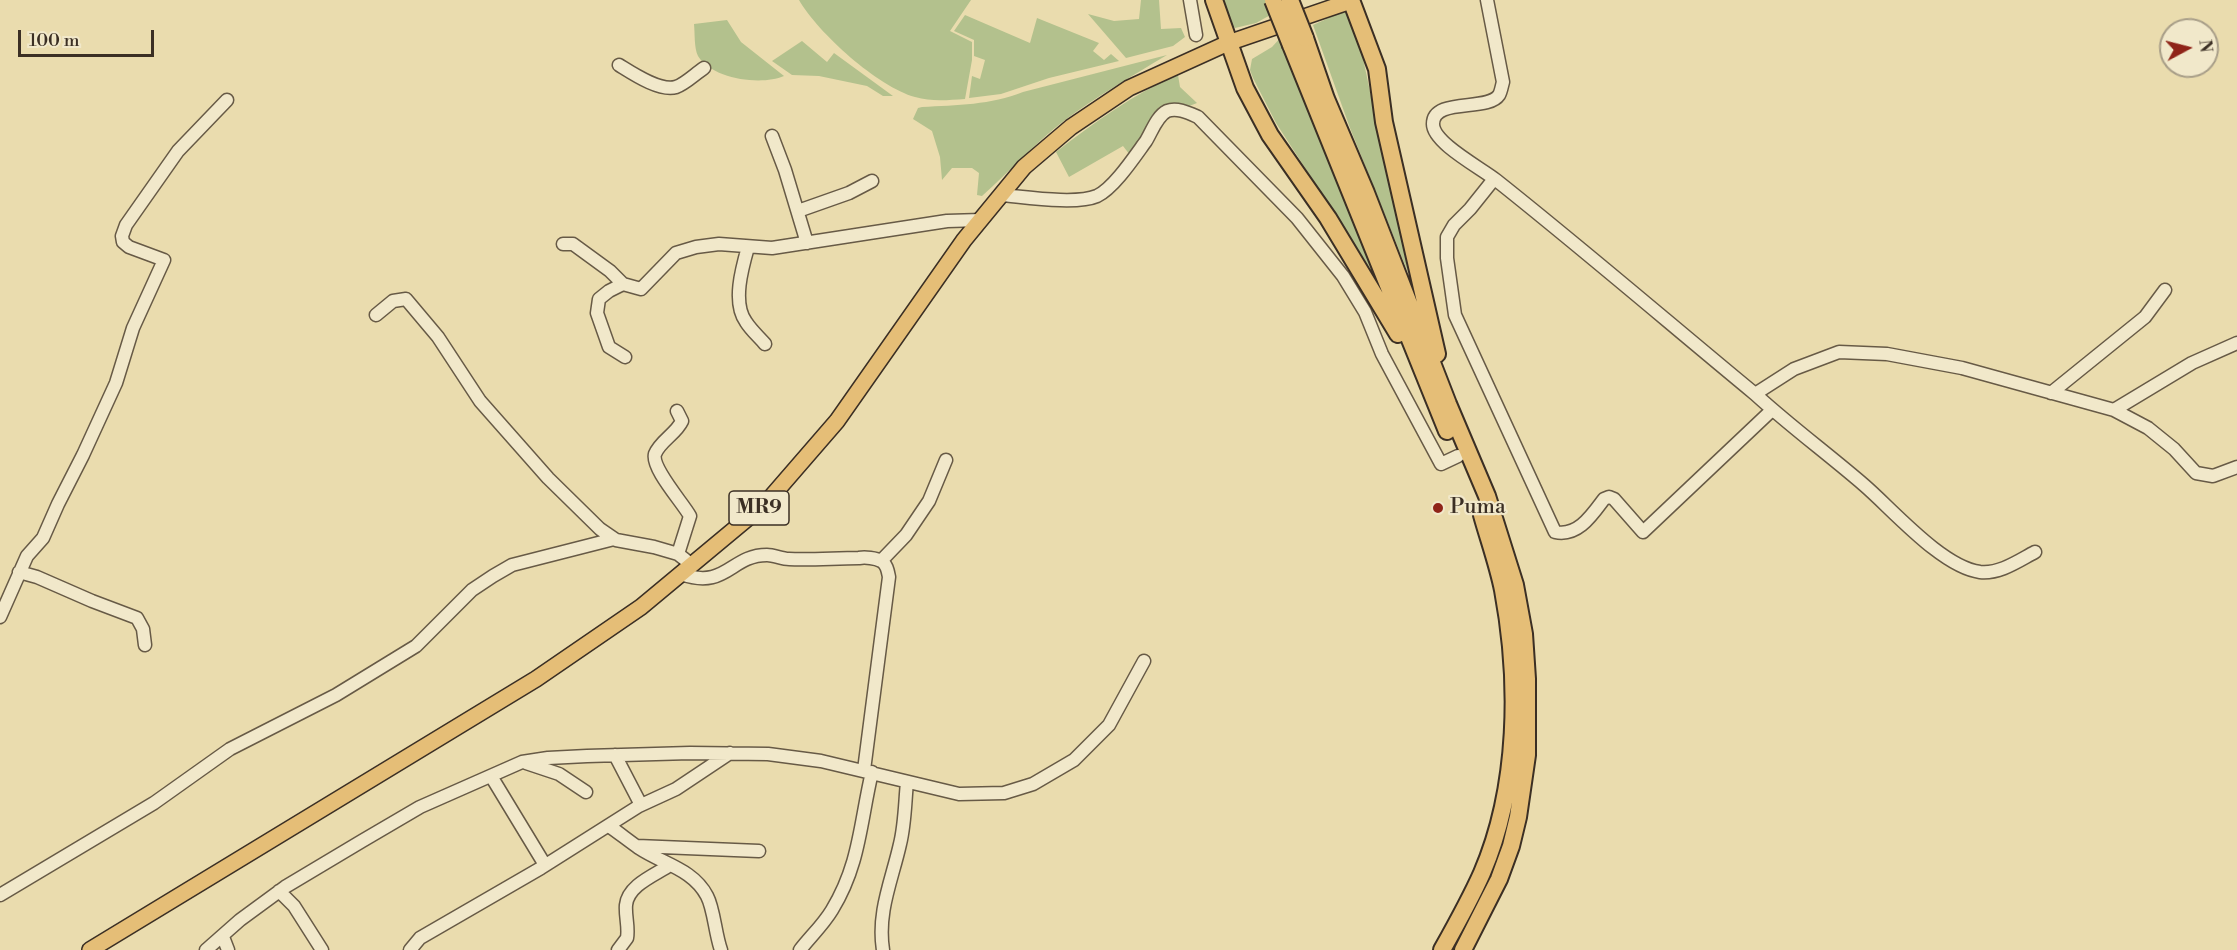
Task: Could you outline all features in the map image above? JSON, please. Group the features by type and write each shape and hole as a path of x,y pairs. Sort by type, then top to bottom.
{"highway":[{"path":"1214,0 1245,88 1270,135 1328,218 1442,406 1487,496 1515,585 1524,634 1527,679 1527,755 1518,817 1511,846 1499,879 1463,950"},
{"path":"1273,0 1298,42 1442,406 1458,456 1477,500 1503,588 1511,644 1514,719 1506,787 1483,872 1442,950"},
{"path":"1290,0 1298,42"},
{"path":"1352,0 1377,69 1384,122 1424,294 1442,406"}],"main road":[{"name":"MR9","path":"90,950 536,679 641,607 766,503 837,421 964,240 1024,167 1080,120 1129,88 1228,43 1352,0"}],"street":[{"path":"1190,0 1196,35"},
{"path":"1487,0 1503,82 1499,95 1491,101 1443,110 1435,118 1433,125 1439,139 1494,179 1866,487 1901,522 1961,567 1980,572 1994,572 2035,552"},
{"path":"619,65 635,75 671,88 679,86 704,68"},
{"path":"0,617 27,556 48,530 58,504 116,383 133,328 164,260 129,247 123,242 122,236 126,225 177,151 227,100"},
{"path":"1001,195 1082,200 1098,195 1113,183 1146,141 1160,117 1168,111 1178,109 1198,117 1297,218 1343,276 1365,312 1382,354 1441,464 1458,456"},
{"path":"772,136 807,243"},
{"path":"1494,179 1454,225 1447,237 1447,258 1455,315 1555,532 1561,533 1584,525 1604,499 1609,497 1614,499 1643,531 1772,410"},
{"path":"798,211 849,194 872,181"},
{"path":"563,244 573,244 610,270 622,284 641,289 676,254 696,247 719,244 771,248 947,221 981,220"},
{"path":"748,247 741,271 739,298 744,321 765,344"},
{"path":"622,284 599,300 597,313 609,347 625,357"},
{"path":"2051,393 2145,317 2165,290"},
{"path":"376,315 393,301 406,299 438,337 480,401 548,478 600,529 614,539 678,554 686,569 697,579 719,576 745,560 768,555 790,559 864,557 881,561 886,567 889,577 859,845 849,875 831,912 800,950"},
{"path":"2114,410 2192,363 2237,343"},
{"path":"1755,394 1794,369 1839,352 1887,354 1951,366 2114,410 2148,428 2174,449 2196,473 2213,476 2237,467"},
{"path":"1418,419 1442,406"},
{"path":"677,411 682,422 677,431 655,453 655,461 691,519 678,554"},
{"path":"881,561 906,535 929,501 946,460"},
{"path":"0,895 154,803 230,749 336,695 416,646 472,590 493,576 512,565 614,539"},
{"path":"19,572 37,577 137,618 143,629 145,645"},
{"path":"206,950 240,920 279,891 420,807 522,762 548,758 615,755 768,754 821,761 959,794 1004,794 1033,784 1074,760 1109,725 1144,662"},
{"path":"410,950 420,938 544,866 641,805 676,789 730,753"},
{"path":"615,755 641,805"},
{"path":"522,762 559,774 586,792"},
{"path":"491,776 544,866"},
{"path":"883,950 881,922 891,873 901,842 907,782"},
{"path":"609,826 636,846 696,879 709,901 713,925 721,950"},
{"path":"636,846 759,851"},
{"path":"618,950 627,938 626,909 630,893 670,865"},
{"path":"279,891 294,906 322,950"},
{"path":"223,937 228,950"}],"green space":[{"path":"799,0 971,0 950,31 972,42 972,60 965,99 921,99 884,82 834,43"},
{"path":"1141,0 1159,0 1161,29 1181,28 1185,37 1173,46 1126,58 1088,14 1114,21 1139,19"},
{"path":"1220,0 1268,0 1274,13 1256,23 1235,28 1227,19"},
{"path":"1348,12 1361,49 1409,275 1350,128 1313,25 1340,13"},
{"path":"965,15 1030,43 1037,18 1099,43 1093,51 1104,60 1111,54 1119,61 1049,78 1001,94 969,98 972,76 980,79 985,60 974,56 974,40 954,31"},
{"path":"727,20 741,42 784,76 774,79 750,80 725,75 705,64 697,53 694,24"},
{"path":"1283,35 1379,282 1276,123 1253,78 1250,70 1252,59 1272,47"},
{"path":"802,41 827,62 834,53 893,96 883,96 867,86 819,76 792,75 772,61"},
{"path":"1167,55 1102,94 1065,120 982,196 977,195 979,173 972,168 952,168 942,180 940,157 932,131 913,119 918,108 999,100"},
{"path":"1178,75 1180,87 1197,103 1184,108 1173,108 1130,155 1123,146 1069,177 1056,152 1130,100"}],"place":[{"name":"Puma","path":"1438,508"}]}
